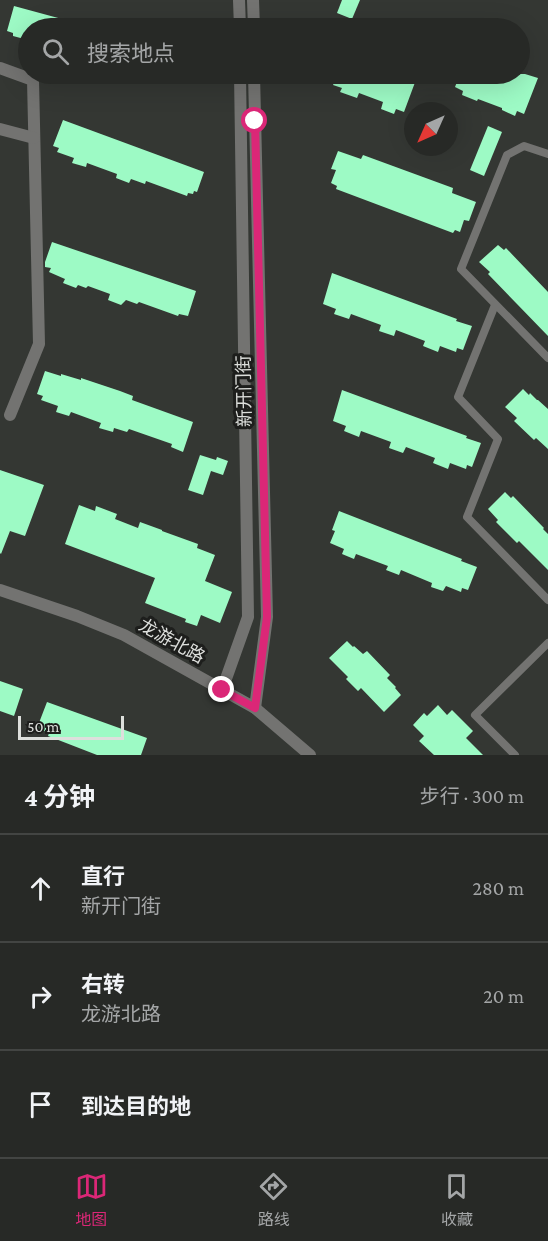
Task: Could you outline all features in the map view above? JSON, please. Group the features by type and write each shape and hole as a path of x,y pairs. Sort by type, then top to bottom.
{"street":[{"path":"239,0 240,18"},
{"path":"253,0 254,18"},
{"path":"0,68 18,75"},
{"path":"10,415 39,344 33,84"},
{"name":"新开门街","path":"222,690 248,617 240,84"},
{"name":"新开门街","path":"254,84 267,617 255,708"},
{"path":"0,129 34,138"},
{"name":"龙游北路","path":"0,590 77,616 124,635 255,708 310,755"}],"lane":[{"path":"548,154 524,146 507,155 461,269 548,358"},
{"path":"495,305 458,397 498,439 467,518 548,600"},
{"path":"514,755 475,715 548,643"}],"building":[{"path":"342,0 360,0 352,18 337,13"},
{"path":"14,6 58,18 18,18 18,37 7,31"},
{"path":"530,76 538,78 524,114 517,111 515,116 502,108 462,95 463,91 455,87 456,84 530,84"},
{"path":"414,84 408,102 404,102 404,112 396,109 394,114 381,109 383,102 359,93 357,98 340,92 342,88 333,85"},
{"path":"63,120 204,172 197,192 188,193 187,196 146,181 145,184 131,179 129,183 116,178 117,174 87,163 86,167 72,163 74,158 57,152 59,148 53,146"},
{"path":"488,126 502,132 484,176 470,170"},
{"path":"338,151 361,159 363,155 453,188 452,193 476,202 469,221 464,220 460,232 455,230 453,233 336,189 337,186 331,183 336,170 331,169"},
{"path":"52,242 196,291 188,316 179,314 178,316 139,302 137,304 126,300 121,305 108,300 110,294 88,286 86,288 78,285 76,288 63,283 65,279 49,272 51,268 45,267"},
{"path":"498,245 504,250 506,248 548,292 548,336 479,262"},
{"path":"332,273 472,326 463,350 457,348 456,352 440,346 438,352 423,346 425,341 396,330 394,336 379,331 381,325 351,314 349,319 334,314 336,309 323,304"},
{"path":"45,371 81,380 81,378 120,391 133,396 132,400 193,422 183,452 171,447 172,444 129,429 127,432 114,428 113,432 99,428 101,423 71,412 69,416 56,412 58,406 41,400 43,396 37,394"},
{"path":"523,389 548,409 548,449 536,438 534,440 514,421 517,418 505,407"},
{"path":"342,390 481,443 472,467 467,465 466,469 450,463 448,469 433,463 435,458 406,447 403,453 389,448 391,442 361,431 359,437 344,431 346,426 333,421"},
{"path":"200,455 228,461 223,475 211,471 203,495 188,490"},
{"path":"0,470 44,485 25,536 10,531 1,554 0,553"},
{"path":"505,492 511,498 513,496 548,534 548,570 496,522 498,520 488,509"},
{"path":"79,505 95,511 96,506 117,514 115,519 138,528 140,522 162,530 198,544 197,548 215,555 205,581 232,592 220,623 201,615 197,626 185,622 186,619 145,603 155,578 65,544"},
{"path":"339,511 477,567 468,590 462,588 461,592 446,586 443,591 431,587 432,583 401,570 399,575 386,570 388,566 356,554 354,559 342,554 344,549 330,543"},
{"path":"347,641 363,654 367,651 390,675 387,678 401,695 384,712 361,688 358,691 329,658"},
{"path":"0,681 23,689 14,716 0,711"},
{"path":"47,702 147,738 141,755 97,755 48,736 49,733 37,728"},
{"path":"438,705 447,715 452,710 473,731 466,738 483,755 434,755 419,741 424,736 413,725 424,713 427,716"}],"route":[{"path":"222,690 255,708 267,617 255,121"}]}
